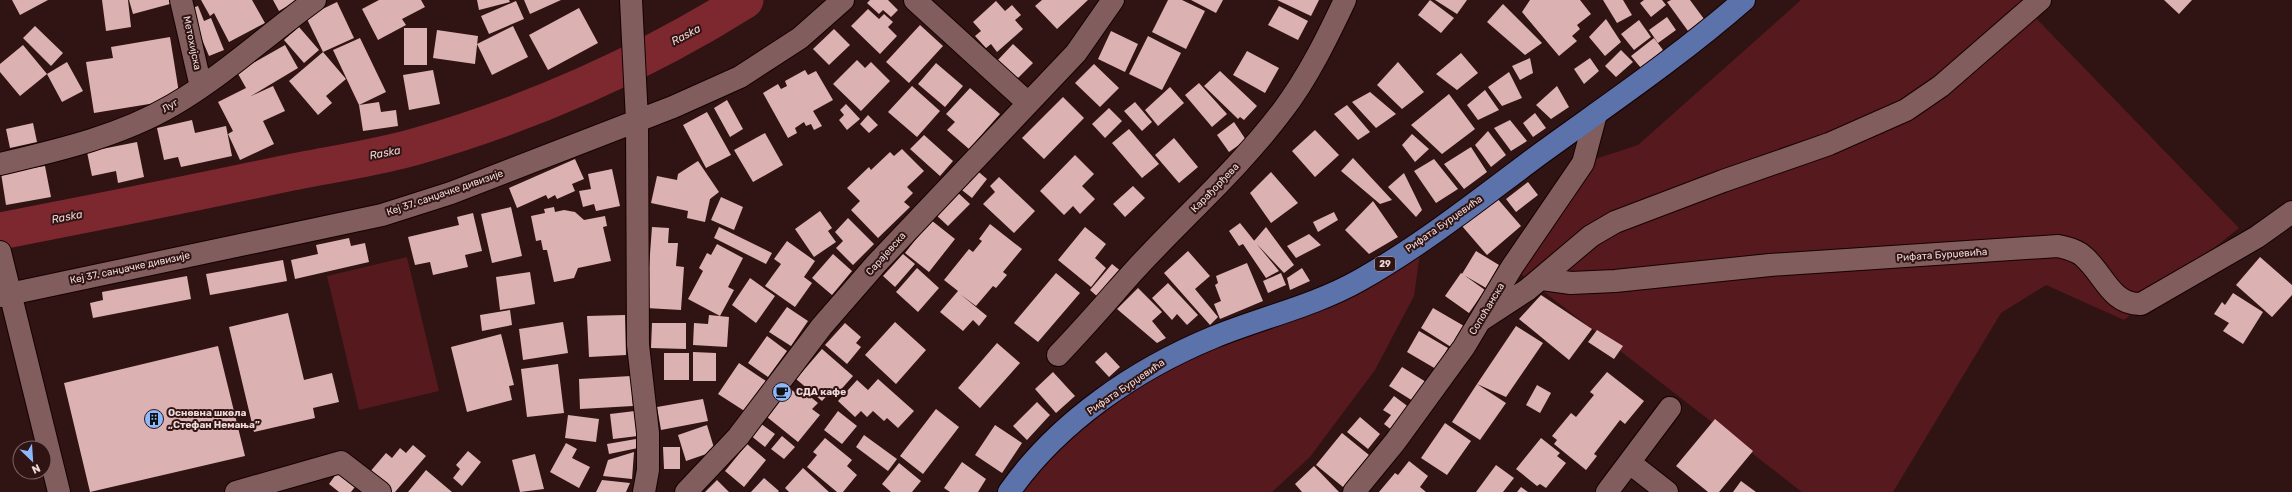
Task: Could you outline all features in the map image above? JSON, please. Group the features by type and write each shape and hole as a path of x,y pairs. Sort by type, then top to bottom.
{"main road":[{"name":"Рифата Бурџевића","path":"1010,492 1024,471 1064,431 1099,403 1152,367 1216,336 1298,308 1361,279 1434,231 1596,114 1744,0"}],"street":[{"name":"Метохијска","path":"181,0 201,87"},
{"name":"Луг","path":"0,164 57,150 131,125 173,105 230,67 315,0"},
{"path":"631,0 637,120 637,315 649,454 644,492"},
{"name":"Кеј 37. санџачке дивизије","path":"5,295 396,211 488,179 673,107 740,77 800,38 843,0"},
{"path":"915,0 1028,103"},
{"name":"Сарајевска","path":"686,492 738,437 822,326 876,264 1076,53 1113,0"},
{"name":"Карађорђева","path":"1058,355 1089,324 1133,272 1217,186 1264,134 1299,85 1322,46 1345,0"},
{"path":"1481,320 1542,279 1591,236 1615,222 1716,184 1830,144 1906,110 1941,86 2040,0"},
{"name":"Сопоћанска","path":"1354,492 1367,478 1440,380 1481,320 1512,267 1583,163 1596,114"},
{"name":"Рифата Бурџевића","path":"1542,279 1571,283 1615,281 1770,265 2058,246 2072,249 2083,256 2119,300 2131,304 2141,304 2257,237 2285,219 2292,212"},
{"path":"1,257 5,295 59,492"},
{"path":"1607,492 1670,408"},
{"path":"236,492 296,476 319,467 341,462 380,492"},
{"path":"1630,463 1667,492"}],"shaded area":[{"path":"1801,0 2040,0 2029,11 2239,228 2124,320 2046,285 2001,313 1893,492 1802,492 1512,267 1583,163 1638,145"},
{"path":"1422,239 1414,296 1375,370 1310,457 1272,492 1009,492 1099,403 1252,323"},
{"path":"407,257 439,391 359,410 327,276"}],"building":[{"path":"12,0 48,0 20,15"},
{"path":"102,0 128,0 131,27 106,31"},
{"path":"129,0 169,0 170,4 133,14"},
{"path":"201,0 252,0 265,23 229,42 214,13 210,16"},
{"path":"273,0 298,0 279,11"},
{"path":"379,0 421,0 425,7 402,19 406,25 378,40 362,9"},
{"path":"477,0 509,0 510,2 479,10"},
{"path":"524,0 561,0 530,14"},
{"path":"870,0 888,0 898,10 891,17 883,10 879,14 867,3"},
{"path":"1042,0 1088,0 1057,29 1035,6"},
{"path":"1168,0 1182,0 1205,11 1186,49 1152,32"},
{"path":"1191,0 1223,0 1216,13"},
{"path":"1277,0 1319,0 1311,16"},
{"path":"1430,0 1454,18 1441,33 1418,15"},
{"path":"1435,0 1467,0 1457,14"},
{"path":"1530,0 1580,0 1591,14 1577,25 1580,29 1572,36 1577,41 1559,56 1522,12"},
{"path":"1603,0 1623,0 1632,15 1617,23"},
{"path":"1644,0 1662,0 1666,5 1651,17 1640,3"},
{"path":"1671,0 1690,0 1704,19 1688,31 1667,2"},
{"path":"2164,0 2192,0 2179,14"},
{"path":"516,1 524,19 489,34 481,16"},
{"path":"996,1 1005,11 1012,5 1021,15 1015,20 1023,29 997,52 991,44 986,48 975,36 981,31 973,22"},
{"path":"337,2 354,38 323,52 306,17"},
{"path":"1503,4 1542,43 1525,55 1487,22"},
{"path":"198,6 204,21 211,18 224,50 209,56 189,9"},
{"path":"1279,6 1308,21 1298,40 1268,25"},
{"path":"579,8 598,43 548,70 529,35"},
{"path":"868,9 879,19 884,14 893,22 888,27 897,36 880,54 851,26"},
{"path":"1667,17 1676,30 1658,43 1649,30"},
{"path":"1606,19 1621,42 1605,56 1589,37"},
{"path":"1639,20 1651,37 1634,50 1621,34"},
{"path":"920,25 943,46 909,83 886,62"},
{"path":"35,26 63,53 51,66 23,38"},
{"path":"513,26 528,57 492,75 477,44"},
{"path":"299,27 319,50 304,63 284,40"},
{"path":"404,28 427,28 427,65 404,65"},
{"path":"834,29 850,45 829,65 813,49"},
{"path":"437,30 478,36 475,64 433,58"},
{"path":"1111,31 1138,44 1125,72 1098,59"},
{"path":"1148,36 1181,53 1162,90 1129,74"},
{"path":"170,37 180,99 94,113 86,62 113,58 111,47"},
{"path":"360,38 386,92 359,105 333,50"},
{"path":"1654,38 1663,50 1641,68 1631,56"},
{"path":"1013,44 1033,63 1016,80 997,61"},
{"path":"23,45 47,74 20,96 0,72 0,64"},
{"path":"285,45 298,68 251,96 273,86 285,111 263,121 274,144 240,160 228,134 233,131 218,102 246,88 237,72"},
{"path":"1621,50 1633,62 1616,77 1605,66"},
{"path":"1247,51 1279,68 1265,93 1233,75"},
{"path":"323,52 346,79 326,96 332,103 318,115 289,81"},
{"path":"1461,53 1478,73 1457,90 1436,74"},
{"path":"1530,58 1533,73 1520,80 1512,66"},
{"path":"1590,58 1599,71 1584,84 1574,69"},
{"path":"857,60 865,68 871,62 890,81 861,111 833,84"},
{"path":"67,62 83,91 62,102 47,74"},
{"path":"1398,62 1424,92 1402,109 1377,85"},
{"path":"936,63 963,86 945,107 918,84"},
{"path":"1094,64 1119,88 1100,107 1075,83"},
{"path":"433,70 440,104 409,110 403,75"},
{"path":"805,70 808,75 816,71 833,100 813,111 822,126 814,130 811,124 806,126 804,122 795,128 797,133 788,138 763,93 778,84 781,89 787,86 785,81"},
{"path":"1220,71 1257,106 1244,120 1240,117 1238,119 1204,86"},
{"path":"1509,72 1522,98 1502,106 1488,87"},
{"path":"1199,83 1227,114 1212,127 1185,95"},
{"path":"912,86 940,111 917,137 888,112"},
{"path":"1557,86 1569,107 1551,119 1536,105"},
{"path":"1170,87 1184,103 1158,126 1145,110"},
{"path":"970,88 1000,114 969,149 947,130 955,122 946,114"},
{"path":"1485,90 1499,110 1478,120 1467,105"},
{"path":"1370,92 1396,114 1376,128 1352,102"},
{"path":"1449,94 1475,129 1442,154 1411,125"},
{"path":"1063,97 1084,118 1044,159 1022,138"},
{"path":"727,100 743,129 730,137 714,108"},
{"path":"379,102 381,112 396,110 398,126 363,131 359,105"},
{"path":"1135,102 1152,122 1142,131 1124,111"},
{"path":"846,104 860,119 847,130 839,120 844,115 840,110"},
{"path":"1347,105 1370,132 1358,140 1334,114"},
{"path":"1109,108 1122,121 1105,138 1092,124"},
{"path":"707,112 731,155 706,168 683,125"},
{"path":"1535,113 1546,128 1533,137 1523,123"},
{"path":"868,115 878,125 869,133 860,124"},
{"path":"192,120 195,133 226,126 232,156 181,167 178,157 164,160 157,128"},
{"path":"1510,120 1527,141 1511,151 1494,128"},
{"path":"1234,122 1246,140 1229,152 1217,135"},
{"path":"33,123 37,142 10,148 6,129"},
{"path":"1129,129 1159,164 1142,178 1112,143"},
{"path":"1315,130 1339,155 1315,177 1292,151"},
{"path":"1488,131 1506,155 1491,167 1475,145"},
{"path":"765,133 783,165 753,182 734,150"},
{"path":"1412,134 1429,149 1415,162 1402,145"},
{"path":"924,135 953,161 940,176 910,149"},
{"path":"1174,138 1198,167 1179,183 1155,155"},
{"path":"137,142 144,177 118,183 116,171 92,176 87,152"},
{"path":"1471,147 1487,172 1464,189 1444,164"},
{"path":"902,149 924,171 907,187 913,193 904,202 910,207 878,238 851,210 860,201 847,188 869,167 871,170 890,152 894,156"},
{"path":"1075,155 1094,174 1082,186 1095,199 1080,214 1073,206 1064,215 1040,191"},
{"path":"1353,158 1392,200 1380,204 1341,171"},
{"path":"575,159 584,179 572,184 575,191 557,199 555,195 548,199 546,195 517,208 509,188"},
{"path":"1434,159 1458,189 1436,203 1414,171"},
{"path":"698,161 719,192 710,199 705,222 687,218 688,211 651,203 657,176 677,180 678,174"},
{"path":"45,166 51,197 6,205 1,173"},
{"path":"974,168 987,179 972,198 958,187"},
{"path":"612,169 620,206 596,211 594,204 583,207 579,191 591,189 588,174"},
{"path":"1271,172 1298,203 1271,223 1250,193"},
{"path":"1404,173 1422,210 1416,217 1388,187"},
{"path":"999,177 1035,211 1014,233 983,204 995,192 990,186"},
{"path":"1528,182 1538,195 1516,212 1506,199"},
{"path":"1133,186 1145,198 1125,217 1113,204"},
{"path":"956,191 970,204 948,226 935,214"},
{"path":"721,197 743,207 734,230 711,220"},
{"path":"1496,197 1521,226 1487,255 1462,226"},
{"path":"1373,201 1398,237 1369,254 1345,230"},
{"path":"511,207 522,256 492,263 481,214"},
{"path":"554,207 555,212 564,210 575,212 584,220 605,216 607,226 603,227 611,261 578,268 574,278 554,282 547,250 543,250 541,240 536,241 531,216 545,213 544,209"},
{"path":"820,211 832,228 828,231 836,242 814,257 795,229"},
{"path":"1334,212 1338,220 1318,232 1313,222"},
{"path":"473,213 482,251 465,255 468,267 433,275 430,262 415,265 408,237 459,225 457,217"},
{"path":"848,218 874,244 853,265 836,248 843,241 835,232"},
{"path":"931,220 955,239 929,272 905,253"},
{"path":"1240,223 1279,271 1266,278 1243,244 1239,246 1229,231"},
{"path":"990,224 1022,249 1003,272 1007,275 996,288 993,286 976,306 960,294 987,316 979,326 973,320 963,331 940,312 958,291 944,280 969,249 973,252 982,241 979,239"},
{"path":"652,227 669,228 668,243 678,243 676,266 684,267 681,310 646,308"},
{"path":"719,227 772,253 766,264 714,238"},
{"path":"1085,227 1106,244 1095,258 1106,268 1091,287 1058,260"},
{"path":"1266,227 1294,265 1284,273 1254,241"},
{"path":"1309,234 1321,245 1296,258 1287,246"},
{"path":"349,238 351,246 365,243 369,262 295,279 291,260 318,254 316,245"},
{"path":"787,241 815,261 804,277 812,283 795,307 765,286 781,264 774,259"},
{"path":"717,244 743,258 728,287 734,290 720,316 688,299 703,271 699,268 707,253 711,255"},
{"path":"1188,251 1210,276 1195,289 1218,317 1210,325 1164,273"},
{"path":"1476,251 1499,265 1486,288 1462,274"},
{"path":"833,254 852,271 832,295 812,278"},
{"path":"903,254 915,264 895,287 883,276"},
{"path":"2260,257 2292,285 2292,295 2272,317 2236,285"},
{"path":"283,260 287,281 210,295 206,274"},
{"path":"1247,263 1263,301 1220,319 1214,304 1221,301 1215,285 1218,283 1216,276"},
{"path":"1112,264 1122,272 1099,298 1090,290"},
{"path":"917,268 939,288 918,312 896,292"},
{"path":"1302,268 1310,281 1290,290 1287,278"},
{"path":"530,272 535,304 500,310 496,277"},
{"path":"1056,273 1080,293 1038,342 1014,323"},
{"path":"1281,273 1286,285 1268,293 1263,281"},
{"path":"1461,273 1485,290 1469,313 1445,296"},
{"path":"187,276 191,299 93,318 90,303 103,300 102,292"},
{"path":"750,278 775,296 756,323 732,305"},
{"path":"1168,283 1198,315 1187,325 1177,314 1172,320 1152,298"},
{"path":"1138,288 1162,312 1152,321 1166,338 1157,343 1117,309"},
{"path":"2233,293 2263,312 2243,344 2223,331 2229,323 2214,314 2222,302 2225,305"},
{"path":"1541,295 1592,329 1569,360 1519,319"},
{"path":"787,307 808,321 791,346 769,332"},
{"path":"1433,308 1464,326 1451,347 1421,328"},
{"path":"510,310 512,325 482,331 480,315"},
{"path":"288,313 304,380 332,373 339,402 313,408 315,418 254,432 229,327"},
{"path":"625,315 626,355 589,357 587,316"},
{"path":"709,315 729,317 727,347 693,345 694,323 708,324"},
{"path":"563,322 568,353 523,360 519,329"},
{"path":"895,322 926,350 896,384 865,355"},
{"path":"652,323 686,323 686,349 651,348"},
{"path":"845,323 861,337 856,343 861,347 847,364 825,345"},
{"path":"1516,326 1543,343 1506,397 1477,384"},
{"path":"1597,330 1623,346 1614,359 1588,342"},
{"path":"1419,331 1448,348 1436,369 1407,352"},
{"path":"501,334 514,385 509,386 512,400 467,412 451,347"},
{"path":"767,336 787,351 768,377 748,363"},
{"path":"997,343 1020,363 980,408 958,388"},
{"name":"Основна школа „Стефан Немања”","path":"218,346 245,456 90,492 64,383"},
{"path":"822,349 853,376 837,394 832,390 822,401 796,379"},
{"path":"693,352 716,353 716,381 693,381"},
{"path":"1106,352 1120,367 1109,377 1095,362"},
{"path":"664,353 689,353 689,380 664,380"},
{"path":"739,363 766,381 746,412 718,394"},
{"path":"558,364 564,413 527,417 521,369"},
{"path":"1402,367 1426,382 1413,401 1389,386"},
{"path":"1053,372 1075,396 1056,413 1035,389"},
{"path":"1607,372 1644,401 1625,424 1620,420 1594,454 1597,456 1586,470 1554,444 1557,440 1552,436 1571,413 1576,417 1594,395 1590,392"},
{"path":"631,376 633,406 580,409 579,379"},
{"path":"878,379 914,411 898,428 887,418 884,421 873,411 867,417 861,411 855,417 838,401 857,380 868,390"},
{"path":"1477,384 1506,403 1480,440 1452,422"},
{"path":"1537,385 1551,393 1540,413 1526,405"},
{"path":"789,388 797,394 801,389 818,403 812,409 820,415 798,442 767,417"},
{"path":"1394,396 1410,408 1393,431 1384,424 1391,415 1383,410"},
{"path":"703,399 708,421 661,430 657,407"},
{"path":"1037,402 1050,415 1027,440 1013,426"},
{"path":"936,409 959,427 923,474 900,456"},
{"path":"635,411 638,436 613,439 610,414"},
{"path":"838,411 857,426 842,444 824,430"},
{"path":"568,415 599,419 596,442 565,438"},
{"path":"1360,417 1380,434 1368,449 1347,432"},
{"path":"1715,419 1753,451 1719,492 1708,492 1676,466"},
{"path":"760,423 775,434 765,447 750,435"},
{"path":"1445,423 1471,441 1447,475 1421,458"},
{"path":"707,425 715,451 686,461 678,435"},
{"path":"995,425 1022,443 1002,473 975,455"},
{"path":"1342,433 1369,455 1343,487 1316,465"},
{"path":"864,435 897,459 888,471 856,447"},
{"path":"782,436 795,447 784,459 771,449"},
{"path":"825,438 852,460 847,466 857,475 843,492 837,492 807,467 817,455 813,452"},
{"path":"1541,438 1560,453 1557,456 1566,463 1546,488 1540,484 1537,486 1516,469"},
{"path":"636,439 638,448 609,454 607,444"},
{"path":"566,443 577,449 572,458 590,467 579,488 550,472"},
{"path":"747,444 766,460 744,487 725,471"},
{"path":"413,445 426,456 395,492 391,492 369,473 386,453 392,458 400,448 406,453"},
{"path":"663,447 680,447 680,469 664,469"},
{"path":"468,451 481,462 462,486 453,478 460,469 456,465"},
{"path":"634,452 632,479 603,476 608,460"},
{"path":"535,454 544,489 520,492 512,460"},
{"path":"1409,461 1428,476 1420,487 1426,492 1379,492 1395,473 1398,475"},
{"path":"962,462 986,479 978,492 950,492 944,488"},
{"path":"899,463 921,481 912,492 891,492 882,484"},
{"path":"1496,465 1514,478 1503,492 1476,492"},
{"path":"1314,466 1339,492 1302,492 1295,484"},
{"path":"803,468 829,492 789,492 785,488"},
{"path":"339,470 358,483 351,492 339,492 329,484"},
{"path":"426,470 452,492 408,492"},
{"path":"764,478 779,491 751,492"},
{"path":"602,480 630,483 626,492 596,492"},
{"path":"717,480 729,492 705,492"},
{"path":"1741,481 1756,492 1733,492"},
{"path":"1521,487 1528,492 1517,492"}],"waterway":[{"name":"Raska","path":"0,231 381,155 457,134 542,103 626,66 707,23 745,0"}],"place":[{"name":"СДА кафе","path":"782,392"},
{"name":"Основна школа „Стефан Немања”","path":"154,419"}]}
